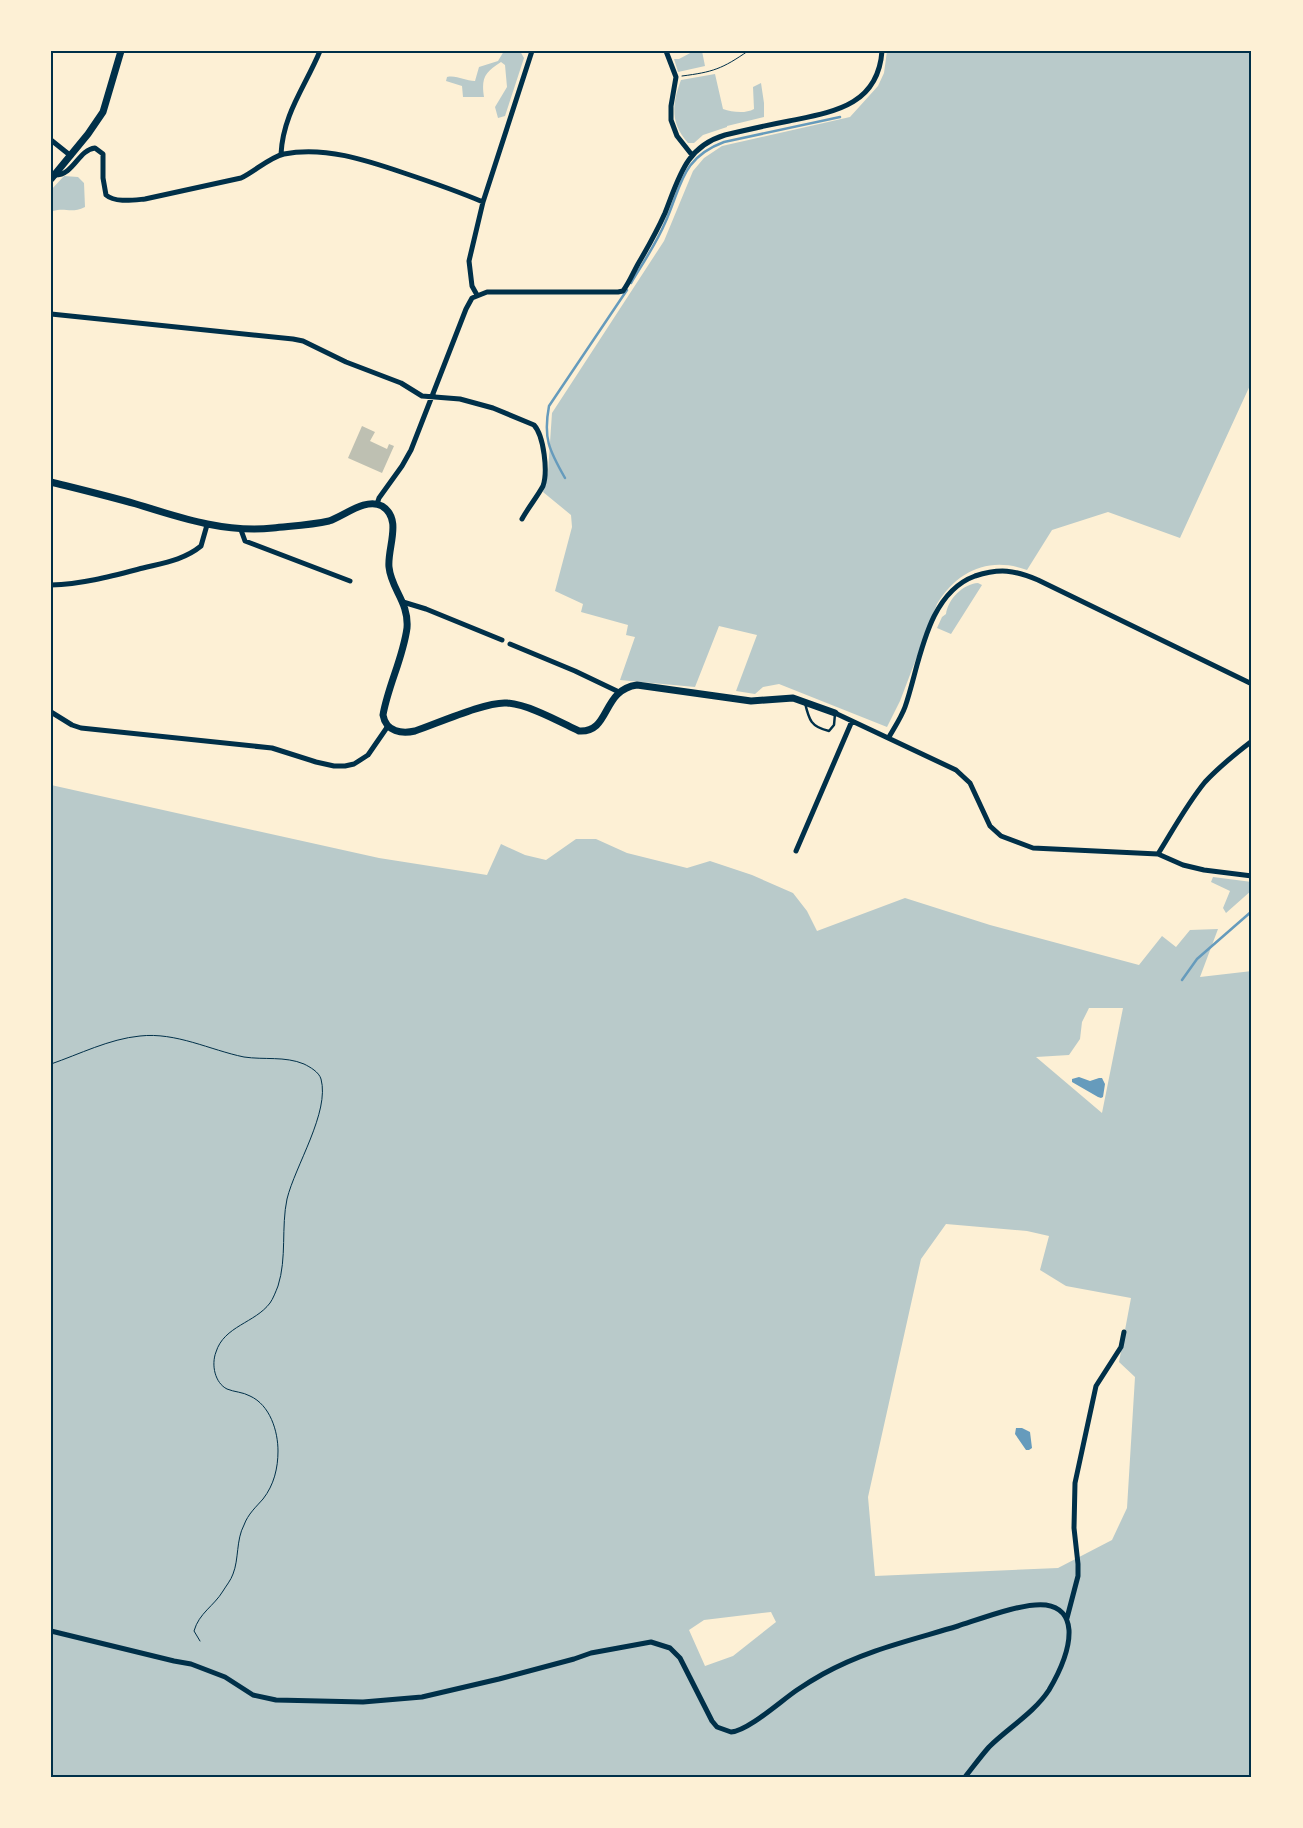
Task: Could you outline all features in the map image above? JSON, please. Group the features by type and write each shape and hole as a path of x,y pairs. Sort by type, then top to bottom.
{"street":[{"path":"53,177 98,122 103,112 121,51"},
{"path":"282,154 284,133 291,109 320,51"},
{"path":"477,294 472,286 470,261 483,202 532,51"},
{"path":"666,51 676,77 671,106 671,120 677,136 692,155"},
{"path":"377,504 379,498 402,466 472,298 477,294 487,292 618,292 623,290 656,233 678,176 701,145 714,138 831,112 849,105 859,98 873,82 881,63 882,51"},
{"path":"51,140 71,156"},
{"path":"53,177 66,172 87,151 96,148 103,154 103,178 106,196 110,199 145,199 241,178 251,174 282,154 312,152 364,160 483,202"},
{"path":"51,314 303,341 346,362 401,383 422,396 460,399 493,408 534,425 538,430 545,466 544,480 543,485 522,519"},
{"path":"51,482 207,525 240,530 312,524 331,520 361,506 377,504 383,507 392,519 393,528 389,552 389,568 407,616 406,632 383,716 388,726 396,731 406,733 415,731 486,706 506,702 527,708 579,731 586,731 599,724 619,692 637,685 751,701 793,698 835,713 956,770 970,783 990,826 1001,836 1033,848 1158,854 1183,865 1204,870 1252,876"},
{"path":"51,585 72,584 101,579 182,558 201,546 207,525"},
{"path":"240,530 245,541 350,581"},
{"path":"889,737 904,710 930,625 941,604 961,584 971,578 989,572 1010,571 1038,580 1252,684"},
{"path":"403,602 426,609 502,640"},
{"path":"510,644 619,692"},
{"path":"51,712 80,728 272,748 334,766 354,764 362,760 368,755 388,726"},
{"path":"796,851 852,721"},
{"path":"1158,854 1193,798 1205,783 1226,761 1252,741"},
{"path":"965,1777 989,1747 1036,1706 1050,1688 1065,1656 1069,1635 1067,1618 1078,1576 1074,1528 1075,1483 1096,1386 1121,1347 1124,1332"},
{"path":"51,1631 191,1664 225,1677 253,1695 276,1700 363,1702 422,1697 528,1671 591,1653 651,1642 670,1648 680,1658 712,1721 717,1727 731,1732 745,1727 798,1689 840,1665 899,1642 1036,1604 1056,1608 1063,1612 1067,1618"}],"lane":[{"path":"804,702 808,716 819,729 829,731 834,725 835,713"}],"path":[{"path":"676,77 716,70 726,66 748,51"},
{"path":"51,1064 119,1040 142,1036 190,1042 245,1057 286,1060 303,1064 314,1070 321,1079 322,1094 318,1120 296,1172 287,1200 284,1253 278,1285 271,1303 235,1328 220,1344 216,1352 216,1377 220,1384 227,1389 251,1396 260,1403 275,1427 278,1450 276,1472 269,1491 242,1526 233,1574 222,1593 197,1622 194,1631 200,1641"}],"shaded area":[{"path":"504,51 520,51 524,58 505,116 498,118 495,107 507,87 505,65 501,62 485,76 483,85 484,97 463,97 462,86 446,81 447,77 458,77 475,81 479,67 498,61"},
{"path":"694,51 702,51 705,66 678,72 674,59 679,59"},
{"path":"887,51 1252,51 1252,381 1180,538 1108,512 1052,530 1027,570 1013,566 987,566 975,569 964,575 945,592 937,604 900,701 887,727 779,684 763,687 755,694 736,691 757,635 719,626 695,687 620,680 635,637 626,635 628,625 581,612 583,604 555,591 572,527 571,515 543,492 548,472 552,413 664,241 693,171 704,158 722,146 850,117 878,86 884,73"},
{"path":"715,74 723,109 730,111 743,112 754,109 753,87 761,83 764,117 727,126 703,135 694,143 688,143 678,128 674,113 681,80"},
{"path":"64,176 78,177 84,183 85,207 76,210 53,211 52,220 51,190"},
{"path":"978,583 982,585 951,634 937,628 957,593 967,586"},
{"path":"51,785 379,858 487,875 501,844 525,855 546,860 576,839 596,839 627,853 687,868 710,861 752,875 793,893 807,911 817,931 905,898 990,925 1139,965 1162,936 1176,947 1190,930 1218,929 1200,977 1252,971 1252,1777 51,1777","holes":["1089,1008 1123,1008 1102,1113 1036,1057 1069,1055 1080,1039 1082,1022","946,1224 1027,1231 1049,1236 1040,1270 1066,1286 1131,1298 1119,1362 1135,1377 1127,1508 1112,1540 1058,1568 875,1576 868,1497 921,1259","771,1612 776,1622 733,1656 705,1666 689,1630 704,1620"]},
{"path":"1213,877 1252,882 1252,890 1226,913 1223,908 1230,891 1211,882"}],"water":[{"path":"1079,1077 1090,1081 1102,1078 1105,1084 1103,1097 1098,1097 1072,1082 1072,1079"},
{"path":"1016,1428 1022,1428 1030,1432 1032,1448 1026,1450 1015,1434"}],"building":[{"path":"362,426 375,432 370,441 387,449 389,444 394,446 382,473 348,458"}],"waterway":[{"path":"631,283 661,231 685,174 699,156 724,142 840,117"},
{"path":"565,478 549,444 547,435 549,406 627,290"},
{"path":"1182,980 1197,959 1252,911"}]}
